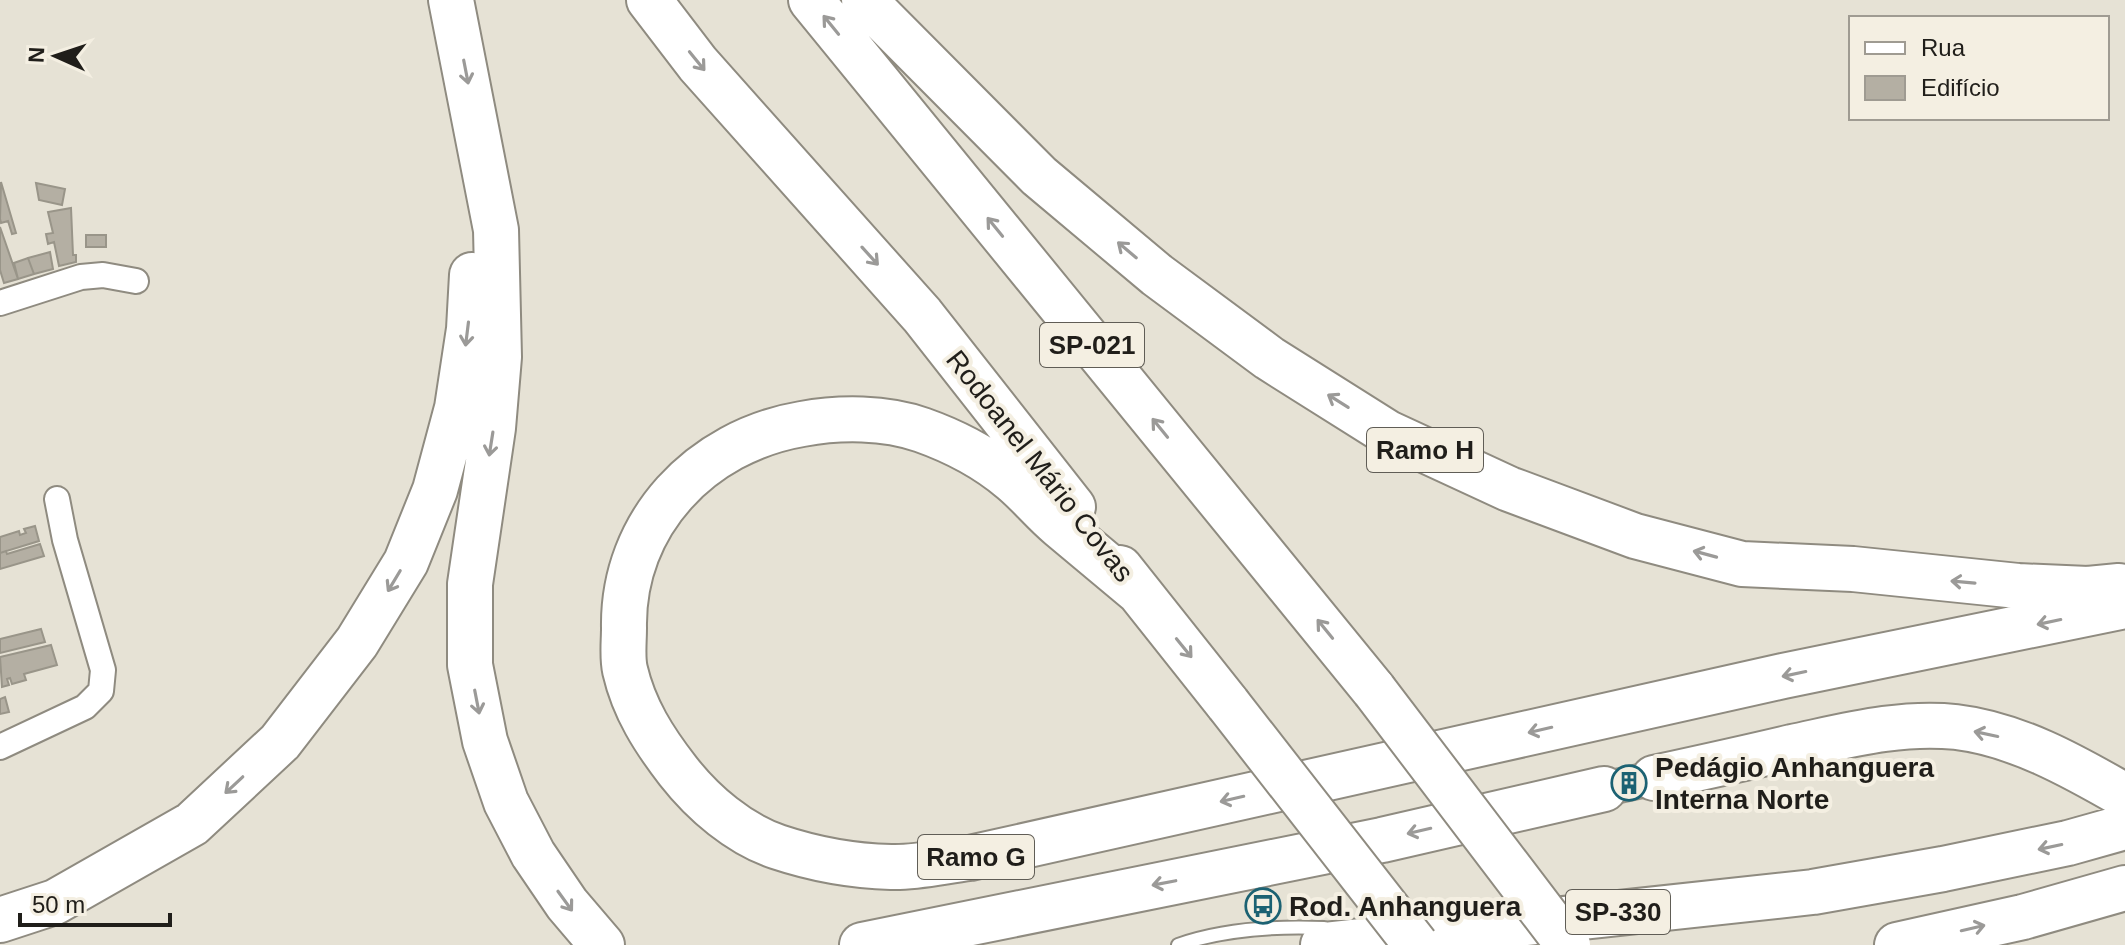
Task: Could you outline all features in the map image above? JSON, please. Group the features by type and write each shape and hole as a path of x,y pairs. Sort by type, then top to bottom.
{"highway":[{"path":"451,0 496,230 499,357 493,428 470,584 470,665 485,741 506,802 533,854 567,904 602,945"},
{"name":"Rodoanel Mário Covas","path":"649,0 698,64 922,315 1228,704 1419,940"},
{"name":"SP-021","path":"811,0 1374,690 1568,945"},
{"name":"Ramo H","path":"864,0 1039,176 1157,275 1269,358 1388,433 1509,489 1635,536 1742,564 1853,569 2018,586 2088,589 2125,586"},
{"path":"0,920 55,902 192,824 280,742 357,642 406,562 435,490 457,408 469,329 480,144"},
{"name":"Ramo G","path":"1139,592 1057,524 1011,479 973,453 921,430 880,422 828,419 777,428 741,442 697,469 650,524 630,569 623,614 624,667 636,706 657,744 691,788 735,826 789,850 829,860 893,867 970,858 1783,676 2125,606"},
{"path":"1654,778 1902,726 1956,727 2009,739 2125,796"},
{"path":"862,945 1382,840 1604,789"},
{"name":"SP-330","path":"1333,934 1419,940 1813,892 2068,843 2125,827"},
{"name":"SP-330","path":"1590,945 1947,898 2125,857"},
{"path":"1897,945 2023,917 2125,888"}],"street":[{"path":"0,303 81,277 103,275 136,281"},
{"path":"0,747 85,707 101,691 103,670 65,540 57,499"}],"lane":[{"path":"1178,945 1249,930 1299,927 1333,934"}],"building":[{"path":"1,182 16,233 12,234 8,221 1,223"},
{"path":"36,183 65,189 62,205 39,200"},
{"path":"71,208 76,262 59,266 54,242 48,244 46,234 53,233 48,212"},
{"path":"0,227 18,279 4,283 0,270"},
{"path":"86,235 106,235 106,247 86,247"},
{"path":"50,252 53,269 34,274 28,258"},
{"path":"28,258 34,274 18,279 14,263"},
{"path":"35,526 39,541 0,553 0,537 19,531 20,535 26,533 24,529"},
{"path":"40,544 44,556 0,569 0,553 6,551 7,554"},
{"path":"41,629 45,642 0,653 0,639"},
{"path":"51,645 57,665 24,674 26,680 12,684 10,678 7,679 9,685 2,687 0,657"},
{"path":"5,697 9,712 0,714 0,699"},
{"name":"Pedágio Anhanguera Interna Norte","path":"1651,761 1658,795 1607,806 1600,772"},
{"path":"1269,900 1270,909 1255,911 1254,902"}],"place":[{"name":"Pedágio Anhanguera Interna Norte","path":"1629,783"},
{"name":"Rod. Anhanguera","path":"1263,906"}]}
